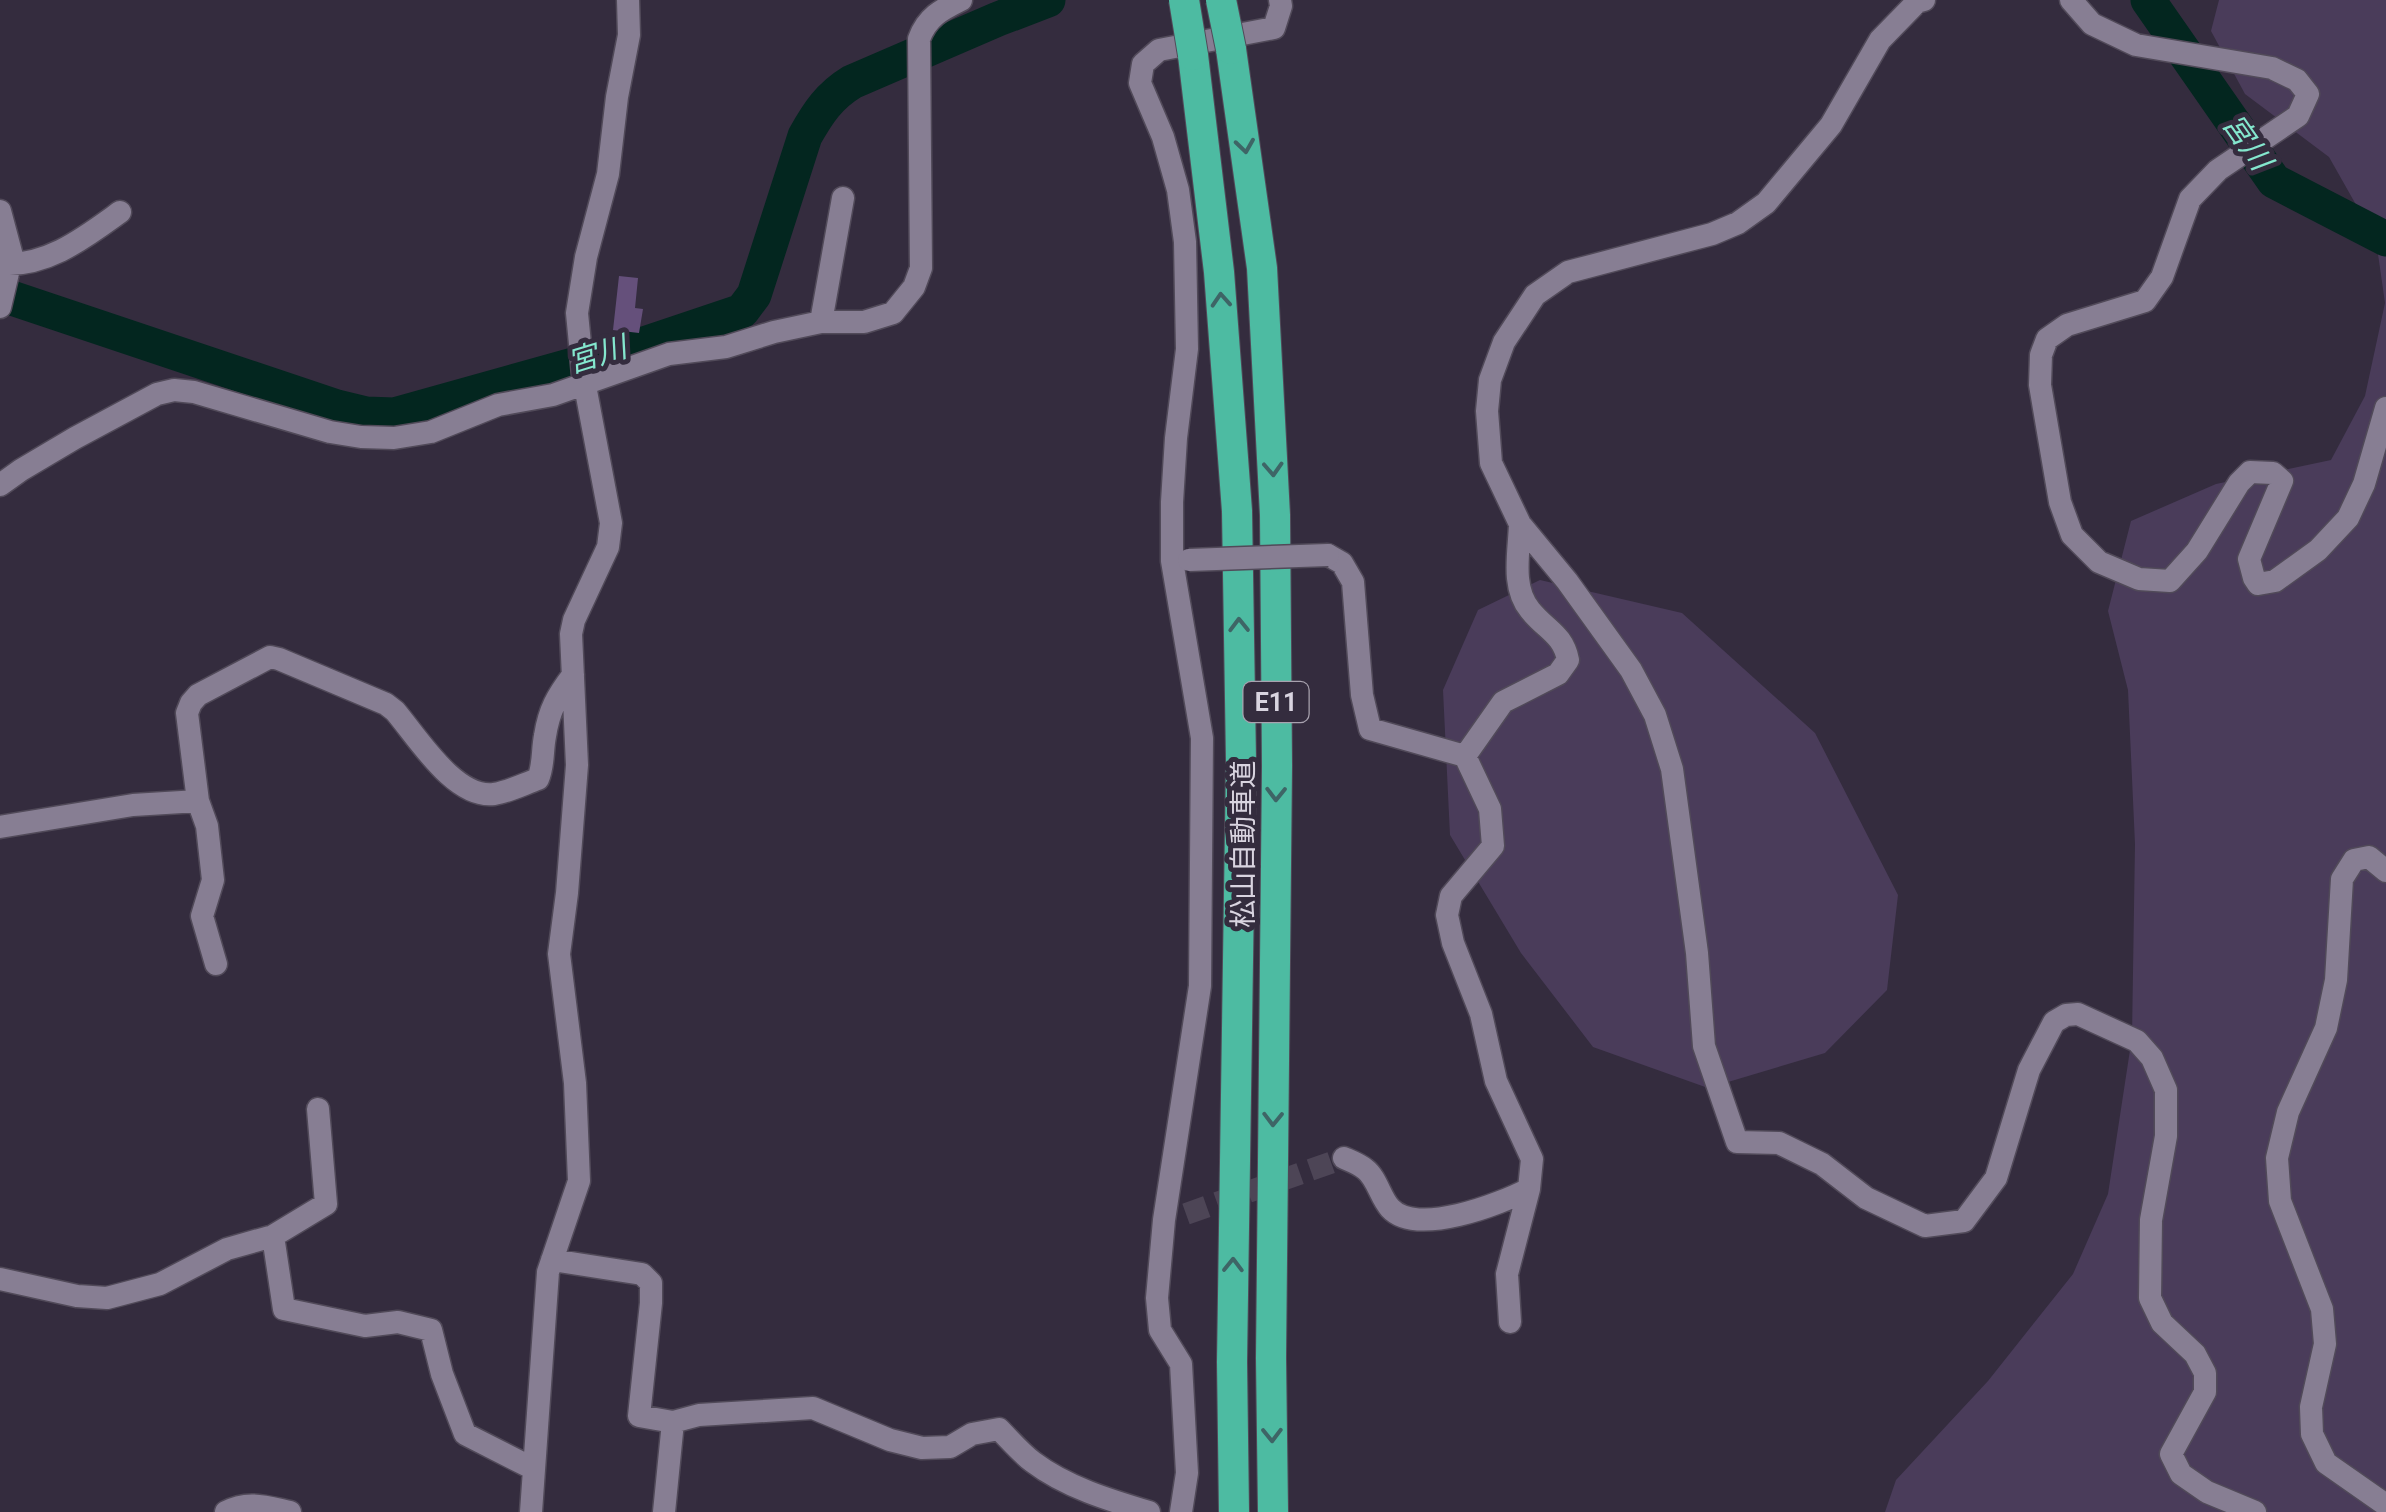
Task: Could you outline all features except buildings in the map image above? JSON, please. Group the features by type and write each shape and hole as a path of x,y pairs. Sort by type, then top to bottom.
{"highway":[{"name":"松山自動車道","path":"1184,0 1218,272 1237,512 1241,762 1232,1362 1234,1512"},
{"name":"松山自動車道","path":"1222,0 1262,268 1275,515 1273,1512"}],"street":[{"path":"531,1512 548,1272 579,1181 575,1083 559,954 577,766 570,634 608,547 611,523 582,370 577,313 586,257 608,174 616,97 629,35 628,0"},
{"path":"0,485 75,438 156,394 174,390 194,392 330,432 394,438 431,432 498,405 553,396 582,370 726,347 821,322 864,322 893,313 914,286 920,268 919,39 924,25 961,0"},
{"path":"1182,1512 1187,1473 1182,1364 1160,1330 1158,1298 1175,1217 1200,986 1202,738 1180,560 1175,454 1186,349 1185,242 1178,190 1163,137 1140,82 1143,64 1159,50 1274,28 1280,0"},
{"path":"1924,0 1917,2 1880,40 1832,124 1766,203 1738,223 1712,234 1568,272 1535,295 1504,342 1490,380 1486,411 1491,463 1520,524 1610,640 1655,715 1672,769 1698,953 1704,1046 1737,1142 1779,1144 1822,1164 1866,1198 1925,1226 1964,1221 1996,1178 2029,1070 2054,1022 2078,1014 2136,1041 2152,1058 2166,1090 2166,1136 2151,1220 2150,1298 2162,1323 2195,1354 2204,1373 2205,1392 2171,1454 2181,1474 2208,1492 2255,1512"},
{"path":"2071,0 2092,24 2136,45 2272,68 2297,80 2308,94 2298,116 2218,170 2190,199 2162,277 2145,301 2067,325 2048,339 2041,355 2040,386 2060,502 2072,536 2099,562 2139,579 2170,581 2197,550 2239,483 2250,472 2272,473 2282,481 2250,559 2258,584 2274,581 2318,550 2348,518 2364,484 2386,408"},
{"path":"821,322 843,198"},
{"path":"0,211 12,256 5,265 1,298"},
{"path":"5,265 52,255 120,212"},
{"path":"1465,756 1503,702 1558,674 1568,660 1566,646 1528,608 1517,581 1520,524"},
{"path":"1180,560 1328,555 1342,563 1353,582 1362,695 1370,729 1465,756 1490,810 1493,846 1451,896 1447,915 1453,943 1482,1014 1496,1081 1532,1159 1529,1189 1507,1274 1510,1322"},
{"path":"216,964 202,916 213,880 187,713 198,695 270,657 386,704 452,780 480,794 494,794 538,778 554,700 573,675"},
{"path":"0,828 134,805 198,802"},
{"path":"2386,871 2369,857 2354,860 2342,879 2336,980 2326,1028 2288,1112 2277,1158 2280,1201 2322,1309 2325,1344 2310,1407 2312,1434 2326,1463 2386,1505"},
{"path":"0,1278 77,1296 107,1298 160,1284 228,1249 273,1236 326,1204 318,1109"},
{"path":"1344,1158 1368,1170 1390,1209 1406,1218 1433,1220 1498,1204 1529,1189"},
{"path":"273,1236 284,1309 365,1326 398,1322 432,1330 442,1374 464,1434 534,1470"},
{"path":"552,1260 642,1274 651,1283 639,1416 673,1422 699,1415 813,1408 890,1440 922,1448 950,1448 972,1434 999,1429 1033,1462 1075,1486 1149,1512"},
{"path":"664,1512 673,1422"},
{"path":"226,1512 254,1504 290,1512"}],"shaded area":[{"path":"2219,0 2386,0 2386,1512 1885,1512 1896,1480 1988,1381 2073,1274 2108,1194 2132,1037 2135,844 2128,690 2108,611 2131,521 2216,484 2331,460 2365,396 2385,303 2376,240 2329,157 2245,94 2211,31"},
{"path":"1540,580 1682,613 1815,733 1898,895 1887,990 1825,1053 1708,1088 1593,1047 1521,953 1450,835 1443,690 1478,610"}],"waterway":[{"name":"宮川","path":"0,294 366,414 394,415 623,351 742,311 754,295 805,136 837,93 852,82 1048,0"},
{"name":"宮川","path":"2148,0 2274,181 2386,239"}],"tunnel":[{"path":"1186,1214 1344,1158"}]}
